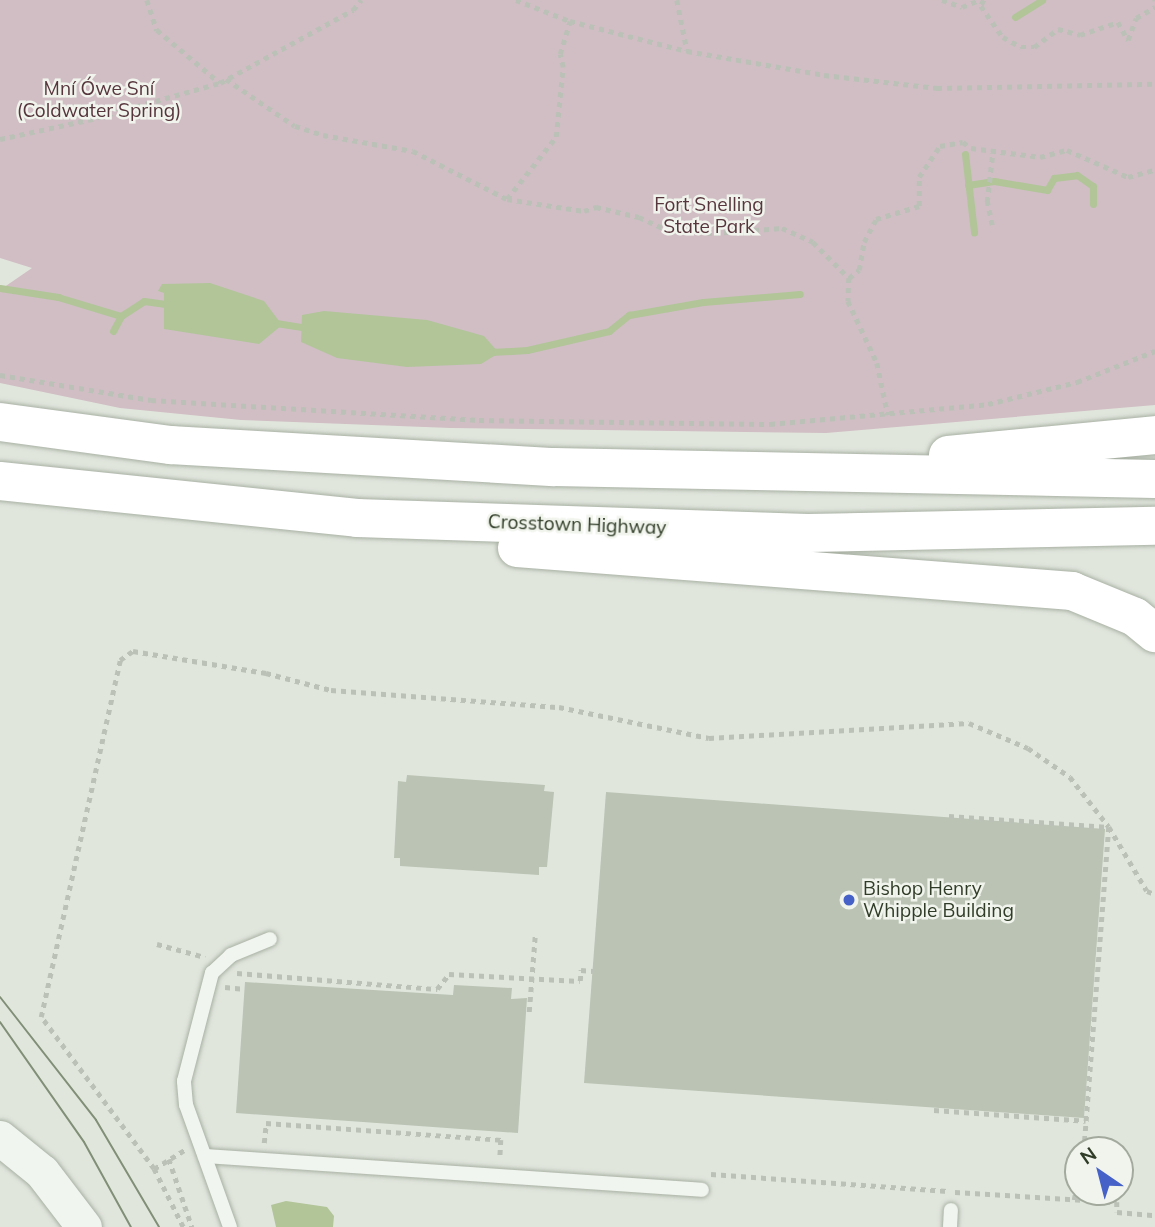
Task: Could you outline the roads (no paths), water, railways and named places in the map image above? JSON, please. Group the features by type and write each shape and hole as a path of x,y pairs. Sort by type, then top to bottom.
{"highway":[{"path":"0,405 170,444"},
{"path":"0,422 170,444 554,467 1155,479"},
{"path":"849,471 979,450 1155,435"},
{"path":"1055,477 1155,470"},
{"name":"Crosstown Highway","path":"0,481 357,518 808,533 1155,526"},
{"path":"357,518 446,542 1072,591 1135,617 1155,633"}],"street":[{"path":"0,1139 42,1172 84,1227"}],"lane":[{"path":"230,1227 186,1105 184,1082 205,988 219,964 270,939"},
{"path":"205,1156 702,1190"},
{"path":"950,1227 951,1210"}],"waterway":[{"path":"1015,17 1042,0"},
{"path":"965,154 974,232"},
{"path":"968,185 994,181 1047,190 1054,178 1077,175 1093,186 1093,204"},
{"path":"0,288 58,297 121,316 144,301 171,305"},
{"path":"491,352 527,350 609,331 629,315 703,302 800,294"},
{"path":"113,331 121,316"},
{"path":"276,323 309,328"}],"tram line":[{"path":"0,997 96,1120 159,1227"},
{"path":"0,1022 84,1142 131,1227"}],"place":[{"name":"Bishop Henry Whipple Building","path":"849,900"}],"park label":[{"name":"Mní Ówe Sní (Coldwater Spring)","path":"99,100"},
{"name":"Fort Snelling State Park","path":"709,216"}]}
